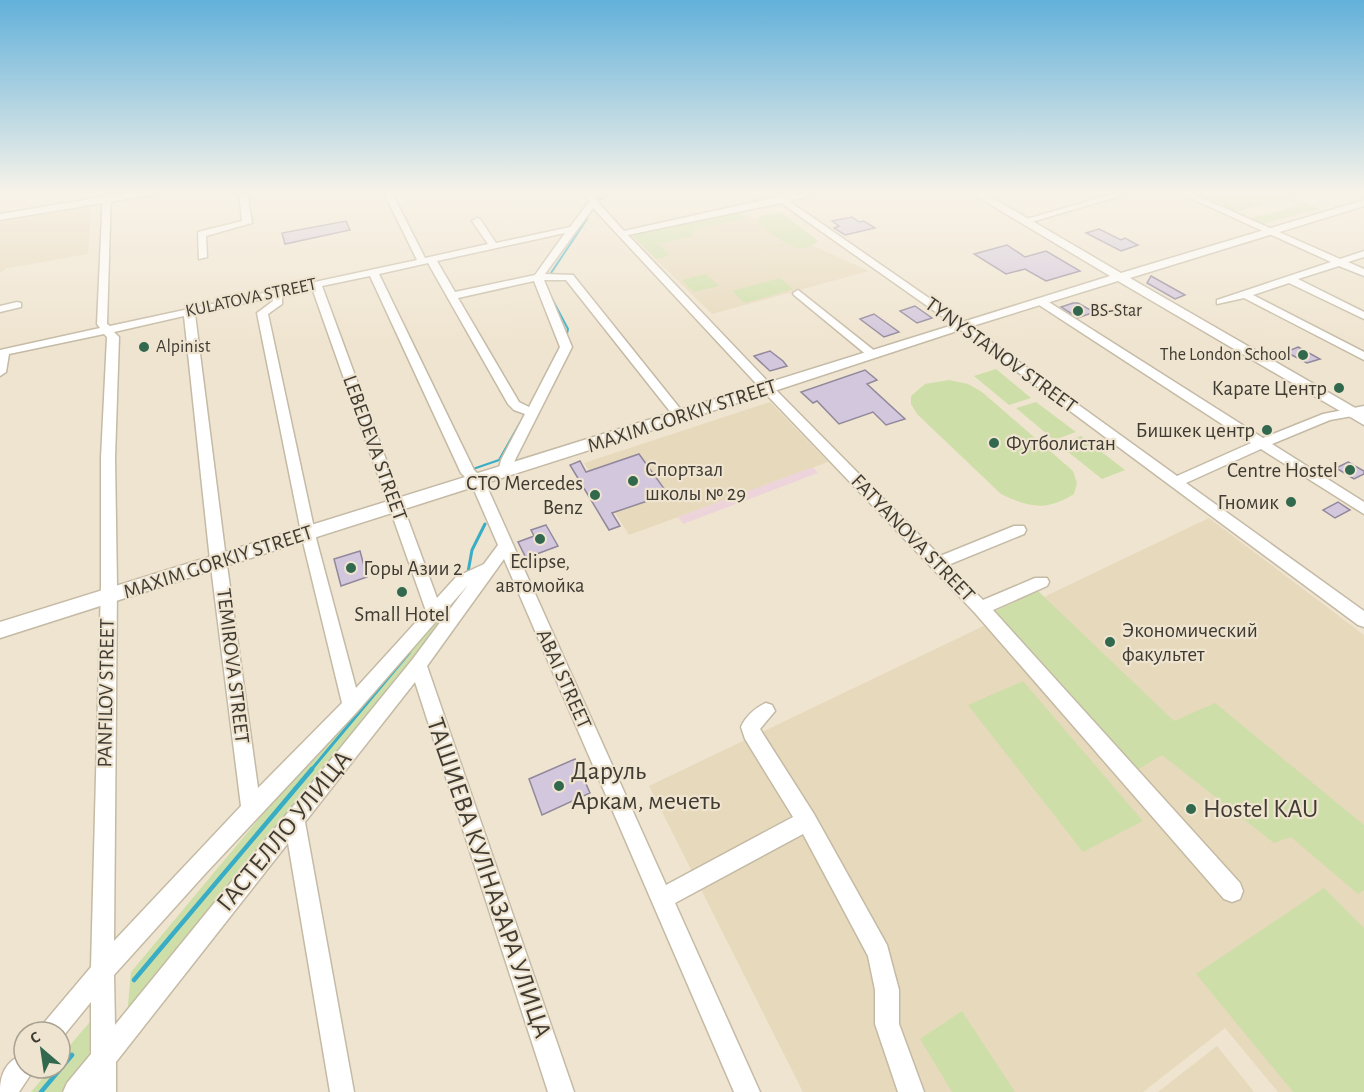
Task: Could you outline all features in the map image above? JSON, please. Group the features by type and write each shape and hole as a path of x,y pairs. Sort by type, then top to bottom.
{"main road":[{"path":"1060,242 1360,414"},
{"name":"MAXIM GORKIY STREET","path":"0,630 505,472 961,325 1234,242"}],"street":[{"name":"PANFILOV STREET","path":"104,1092 102,969 109,597 108,458 113,337 102,324 105,242"},
{"path":"201,242 202,257"},
{"path":"417,242 453,296 514,404 533,411"},
{"path":"491,242 494,246"},
{"name":"KULATOVA STREET","path":"2,352 513,242"},
{"path":"538,277 564,242"},
{"name":"FATYANOVA STREET","path":"630,242 981,608 1232,891"},
{"name":"TYNYSTANOV STREET","path":"843,242 961,325 1364,620"},
{"path":"1295,242 1364,273"},
{"path":"1221,302 1364,254"},
{"name":"ABAI STREET","path":"374,271 468,473 477,480 747,1092"},
{"path":"453,296 538,277 569,277 680,416"},
{"path":"505,472 508,460 566,347 538,277"},
{"path":"1289,279 1364,315"},
{"name":"LEBEDEVA STREET","path":"316,284 434,612"},
{"path":"276,292 278,302 262,313 308,534 351,705"},
{"path":"798,293 872,354"},
{"path":"1244,294 1364,357"},
{"path":"1040,301 1364,509"},
{"path":"0,309 17,305"},
{"name":"TEMIROVA STREET","path":"189,311 251,807"},
{"path":"0,372 2,352"},
{"path":"1175,482 1327,417 1360,414"},
{"path":"937,563 1019,530"},
{"name":"ГАСТЕЛЛО УЛИЦА","path":"76,1092 418,665 506,546"},
{"name":"ГАСТЕЛЛО УЛИЦА","path":"61,1020 102,969 251,807 351,705 462,581 490,568"},
{"path":"981,608 1041,582"},
{"name":"ТАШИЕВА КУЛНАЗАРА УЛИЦА","path":"418,665 561,1092"},
{"path":"766,711 750,727 752,733 807,821 879,953 887,990 887,1024 911,1092"},
{"path":"294,819 342,1092"},
{"path":"661,900 807,821"},
{"path":"3,1092 13,1080"}],"shaded area":[{"path":"0,242 89,242 88,254 7,268 0,273"},
{"path":"638,242 805,242 869,271 712,314"},
{"path":"770,402 828,462 629,535 584,463"},
{"path":"813,467 818,473 683,524 678,517"},
{"path":"1209,518 1364,635 1364,1092 1278,1092 1225,1028 1143,1092 803,1092 649,786"},
{"path":"1217,1046 1254,1092 1158,1092"}],"green space":[{"path":"638,242 668,242 659,244 670,255 656,259"},
{"path":"783,242 816,242 801,248"},
{"path":"706,274 719,286 694,292 682,280"},
{"path":"780,278 793,289 745,303 732,291"},
{"name":"Футболистан","path":"996,369 1031,398 1009,405 974,376"},
{"name":"Футболистан","path":"949,380 968,384 982,392 1073,471 1077,483 1074,494 1055,503 1038,506 1001,494 917,414 911,404 911,396 925,384"},
{"name":"Футболистан","path":"1036,402 1076,432 1054,440 1016,408"},
{"name":"Футболистан","path":"1081,436 1125,470 1102,479 1058,444"},
{"path":"465,572 481,578 127,1015 131,972"},
{"path":"1038,591 1174,721 1215,703 1364,825 1364,890 1358,894 1291,837 1274,843 1162,755 1129,775 980,618"},
{"path":"1023,681 1143,821 1083,852 968,705"},
{"path":"1324,888 1364,928 1364,1092 1293,1092 1196,974"},
{"path":"962,1011 1015,1092 952,1092 920,1039"},
{"path":"94,1017 88,1064 65,1092 31,1092 41,1080 72,1080 72,1043"}],"building":[{"path":"1103,242 1132,242 1138,245 1121,251"},
{"path":"1007,245 1025,257 1046,251 1080,271 1046,281 1025,269 1006,274 974,254"},
{"path":"1151,276 1185,295 1175,299 1147,283"},
{"path":"1078,303 1094,312 1078,318 1061,307"},
{"path":"915,306 932,318 917,323 900,311"},
{"path":"874,314 899,332 884,337 860,319"},
{"name":"The London School","path":"1298,347 1320,359 1307,363 1286,352"},
{"path":"770,351 787,366 770,371 754,356"},
{"path":"865,370 877,380 867,384 905,419 886,425 873,412 839,424 817,401 813,403 801,392"},
{"path":"639,454 668,494 612,513 620,526 609,530 570,465 580,461 586,472"},
{"name":"Centre Hostel","path":"1348,462 1364,471 1364,474 1354,479 1336,468"},
{"path":"1338,502 1350,510 1335,518 1323,510"},
{"name":"Eclipse, автомойка","path":"546,525 558,546 526,558 518,542 534,536 531,530"},
{"name":"Горы Азии 2","path":"360,551 367,577 341,586 334,559"},
{"name":"Даруль Аркам, мечеть","path":"575,759 590,793 542,815 529,779"}],"waterway":[{"path":"549,276 572,242"},
{"path":"550,295 568,329 566,338"},
{"path":"473,469 499,460 520,423"},
{"path":"468,572 472,550 485,524"},
{"path":"311,770 409,653"},
{"path":"134,980 312,769"},
{"path":"41,1092 51,1080"}],"place":[{"name":"BS-Star","path":"1078,311"},
{"name":"Alpinist","path":"144,347"},
{"name":"The London School","path":"1303,355"},
{"name":"Карате Центр","path":"1339,388"},
{"name":"Бишкек центр","path":"1267,430"},
{"name":"Футболистан","path":"994,443"},
{"name":"Centre Hostel","path":"1350,470"},
{"name":"Спортзал школы № 29","path":"633,481"},
{"name":"СТО Mercedes Benz","path":"595,495"},
{"name":"Гномик","path":"1291,502"},
{"name":"Eclipse, автомойка","path":"540,539"},
{"name":"Горы Азии 2","path":"351,568"},
{"name":"Small Hotel","path":"402,592"},
{"name":"Экономический факультет","path":"1110,642"},
{"name":"Даруль Аркам, мечеть","path":"559,786"},
{"name":"Hostel KAU","path":"1191,809"}]}
